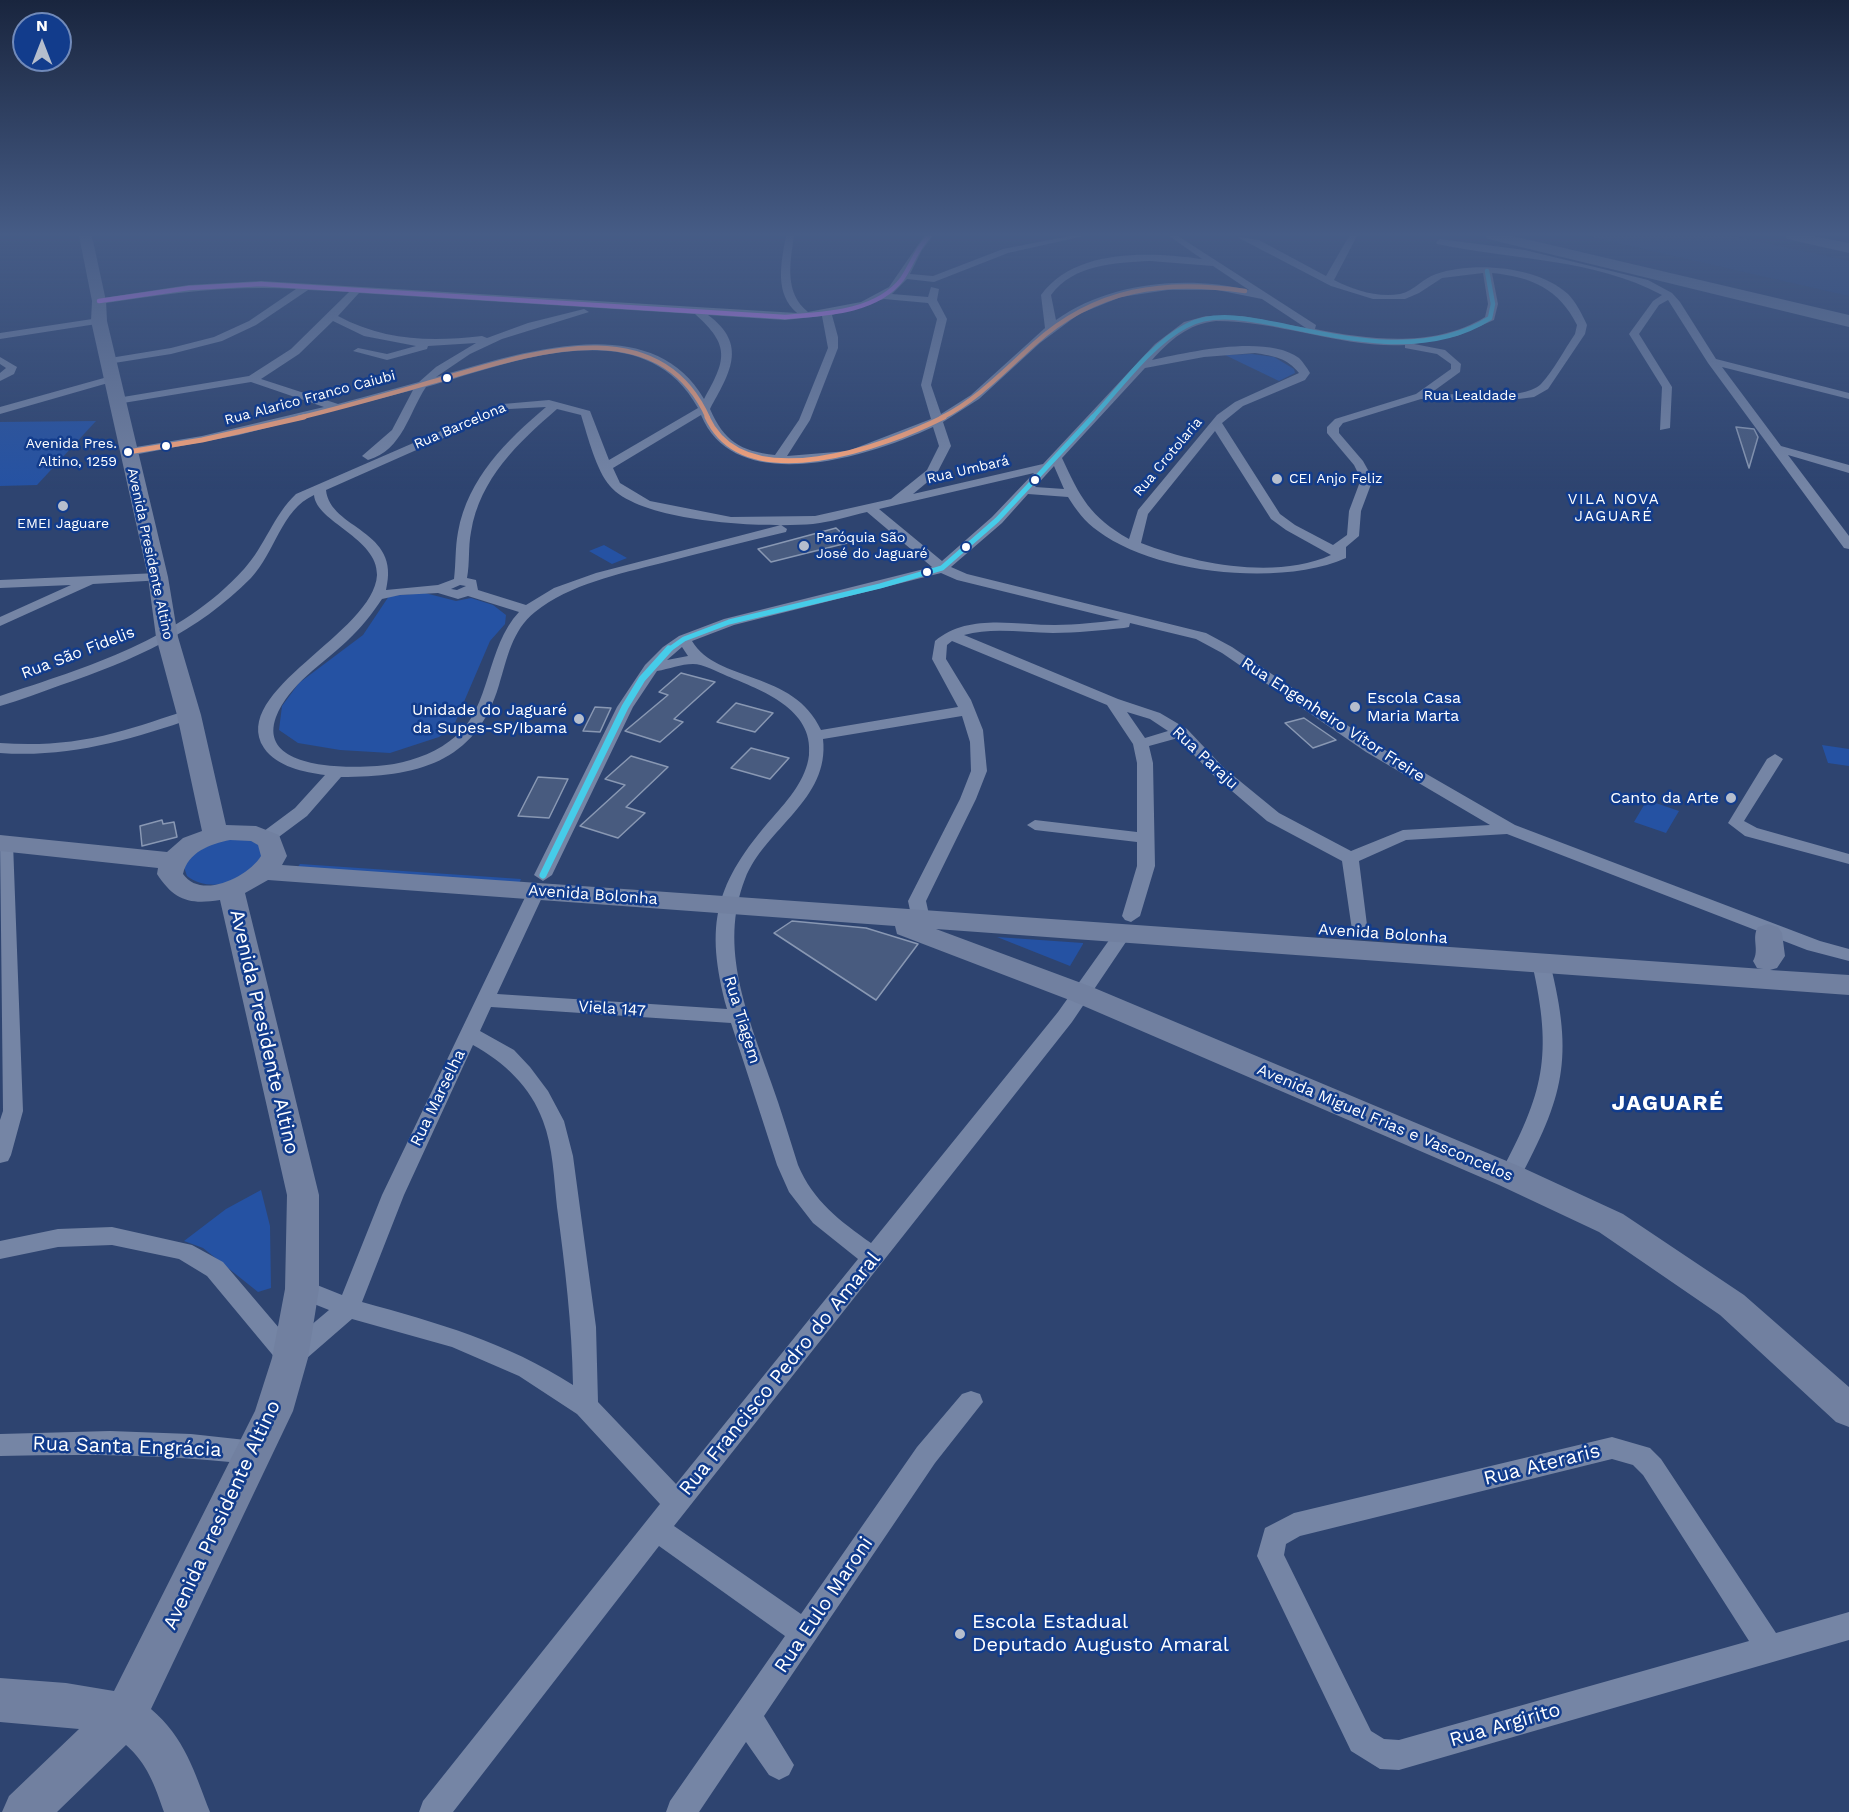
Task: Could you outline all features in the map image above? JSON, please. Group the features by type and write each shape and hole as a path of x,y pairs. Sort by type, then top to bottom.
{"main road":[{"name":"Avenida Presidente Altino","path":"99,321 158,577 167,637 189,715 216,835"},
{"name":"Avenida Bolonha","path":"174,861 190,845 216,835 244,832 268,855 539,883 731,897 921,918 1359,933 1849,967"},
{"path":"2,843 174,861 170,874 176,884 199,893 231,890 268,855"},
{"name":"Avenida Presidente Altino","path":"25,1812 125,1715 274,1412 290,1358 302,1289 303,1195 231,890"},
{"name":"Avenida Bolonha","path":"731,897 875,915"},
{"name":"Avenida Miguel Frias e Vasconcelos","path":"875,915 921,918 1082,994 1510,1176 1611,1223 1678,1266 1732,1305 1849,1410"},
{"name":"Avenida Bolonha","path":"1127,925 1541,963 1849,985"},
{"path":"1757,927 1772,956 1767,962"},
{"path":"0,1700 66,1705 125,1715 155,1741 171,1768 187,1812"}],"street":[{"path":"0,336 99,321"},
{"path":"108,361 220,338 256,321"},
{"path":"117,401 252,379 297,349 328,321"},
{"path":"337,321 348,328 393,341 430,344 492,337 550,321"},
{"path":"605,467 704,409 724,374 729,359 725,342 709,321"},
{"path":"779,458 792,443 807,417 833,348 833,337 828,321"},
{"name":"Rua Barcelona","path":"167,637 203,613 249,573 285,512 300,497 495,409 516,404 556,404 586,413 605,467 615,485 646,504 731,521 815,520 895,502 925,481 942,456 945,446 926,385 942,321"},
{"path":"1049,321 1050,332"},
{"name":"Rua Alarico Franco Caiubi","path":"128,452 243,432 319,408 340,407 522,357 565,350 611,348 650,356 673,367 692,387 711,426 723,441 735,448 779,458 824,458 852,453 886,442 972,400 1064,321"},
{"name":"Rua Marselha","path":"348,1308 376,1233 539,883 625,707 650,668 668,650 684,639 729,622 879,587 942,568 997,520 1177,329 1198,321 1208,321"},
{"name":"Rua Marselha","path":"1251,321 1384,342 1451,335 1487,321"},
{"path":"1302,321 1320,332"},
{"name":"Rua Lealdade","path":"1341,555 1339,546 1353,536 1355,511 1367,479 1359,464 1339,443 1333,433 1333,427 1347,417 1420,396 1503,398 1530,395 1544,387 1580,334 1582,325 1579,321"},
{"path":"1644,321 1634,334 1667,387 1664,428"},
{"path":"1687,321 1712,361 1743,399 1776,448 1849,544"},
{"path":"318,330 348,328"},
{"path":"492,337 462,354 423,385 393,438 377,451 330,475 320,487 321,500 326,506 370,544 380,558 383,579 378,596 361,621 293,680 271,709 266,733 268,743 273,751 292,763 336,772 397,768 435,756 466,736 480,716 499,654 528,610 546,598 590,578 815,520"},
{"path":"452,342 462,354"},
{"path":"1384,342 1435,350 1454,360 1456,370 1420,396"},
{"path":"358,351 380,356 393,356 430,344"},
{"name":"Rua Crotolaria","path":"1134,544 1142,513 1216,423 1239,404 1301,378 1305,373 1304,369 1289,358 1257,350 1210,352 1143,365"},
{"path":"361,366 380,356"},
{"path":"0,360 12,367 10,372 0,378"},
{"path":"1712,361 1849,396"},
{"path":"0,411 111,379"},
{"path":"252,379 319,408"},
{"path":"465,586 465,527 475,496 501,453 556,404"},
{"path":"1056,458 1070,493 1078,505 1105,530 1134,544 1181,561 1224,568 1310,567 1328,564 1341,555 1284,525 1275,516 1216,423"},
{"path":"1196,447 1233,453"},
{"path":"1776,448 1849,469"},
{"name":"Rua Umbará","path":"895,502 1046,467"},
{"path":"1024,490 1070,493"},
{"name":"Rua Engenheiro Vítor Freire","path":"869,507 942,568 962,577 1200,636 1227,650 1372,749 1509,829 1757,927 1849,955"},
{"path":"728,542 734,528 731,521"},
{"path":"0,584 158,577"},
{"path":"0,622 91,581"},
{"path":"378,596 400,591 442,589 448,584 465,586 528,610"},
{"path":"1078,628 1089,610"},
{"path":"921,918 979,771 978,742 967,710 939,658 940,644 951,635 981,627 1078,628 1142,622"},
{"name":"Rua Paraju","path":"951,635 1113,702 1155,716 1181,732 1218,771 1273,817 1350,858"},
{"name":"Rua São Fidelis","path":"0,701 90,670 167,637"},
{"path":"684,639 697,659 784,698 805,716 816,736 967,710"},
{"path":"650,668 697,659"},
{"name":"Rua Francisco Pedro do Amaral","path":"434,1812 676,1503 1082,994 1127,925 1146,866 1145,763 1141,744 1113,702"},
{"path":"0,748 35,751 89,746 189,715"},
{"path":"1141,744 1181,732"},
{"name":"Rua Tiagem","path":"816,736 817,757 811,779 763,836 736,877 725,922 723,952 728,982 738,1017 797,1188 817,1213 873,1257"},
{"path":"1775,759 1736,823 1751,832 1849,859"},
{"path":"268,855 336,772"},
{"path":"1035,825 1147,838"},
{"path":"1359,933 1350,858 1403,835 1509,829"},
{"path":"0,1155 13,1111 2,843"},
{"name":"Rua Engenheiro Vítor Freire","path":"1757,927 1810,954 1849,967"},
{"path":"1510,1176 1550,1087 1554,1031 1541,963"},
{"name":"Viela 147","path":"485,1000 738,1017"},
{"path":"469,1034 507,1055 515,1063 541,1095 554,1121 562,1156 584,1327 586,1406"},
{"path":"0,1250 58,1238 112,1236 184,1251 215,1269 290,1358 348,1308"},
{"path":"302,1289 348,1308 480,1347 528,1369 586,1406 676,1503"},
{"name":"Rua Eulo Maroni","path":"681,1812 937,1441 971,1402"},
{"name":"Rua Santa Engrácia","path":"0,1446 110,1442 191,1445 255,1453"},
{"name":"Rua Ateraris","path":"1270,1556 1274,1537 1294,1525 1612,1448 1641,1456 1652,1467 1770,1648"},
{"path":"656,1529 804,1633"},
{"name":"Rua Argirito","path":"1270,1556 1361,1741 1380,1754 1399,1755 1849,1626"},
{"path":"747,1717 779,1766"}],"shaded area":[{"path":"1252,354 1274,357 1294,369 1295,373 1279,381 1225,355"},
{"path":"96,421 37,485 0,486 0,422"},
{"path":"604,545 627,558 612,564 589,551"},
{"path":"425,593 456,601 471,598 493,605 506,615 505,624 490,641 454,725 439,737 390,753 340,750 298,743 279,730 282,706 299,683 363,635 389,596"},
{"path":"1822,745 1849,749 1849,766 1828,763"},
{"path":"1647,800 1679,811 1666,833 1634,822"},
{"path":"223,839 247,839 259,844 263,856 241,877 232,882 212,885 192,880 187,876 184,867 193,853"},
{"path":"300,864 521,879 519,884 297,868"},
{"path":"997,937 1083,943 1083,944 1070,966"},
{"path":"261,1190 270,1226 271,1288 258,1292 203,1248 184,1241 226,1209"}],"building":[{"path":"1736,427 1754,429 1758,437 1749,468"},
{"name":"Paróquia São José do Jaguaré","path":"836,528 851,542 771,562 758,549"},
{"path":"681,673 715,682 674,719 683,722 660,742 625,731 668,695 659,692"},
{"path":"736,703 773,713 755,732 717,722"},
{"path":"595,707 611,708 600,732 583,731"},
{"path":"1304,718 1336,740 1313,748 1285,723"},
{"path":"751,748 789,758 770,779 731,768"},
{"path":"631,756 668,767 626,807 645,813 618,838 580,826 625,785 605,779"},
{"path":"538,777 568,779 549,818 518,816"},
{"path":"162,820 163,824 174,822 177,837 142,846 140,826"},
{"path":"792,921 866,928 918,944 876,1000 774,933"}],"transit line":[{"path":"128,452 202,440 276,424 522,356 574,348 600,348 651,357 671,368 688,383 714,430 731,446 745,452 779,459 830,457 893,440 960,408 985,389 1062,321"},
{"path":"543,875 625,707 642,679 668,650 684,639 729,622 880,586 942,568 997,520 1159,346 1179,330 1199,321"},
{"path":"1251,321 1383,342 1423,340 1454,334 1486,321"}],"place":[{"name":"Avenida Pres. Altino, 1259","path":"128,452"},
{"name":"CEI Anjo Feliz","path":"1277,479"},
{"name":"EMEI Jaguare","path":"63,506"},
{"name":"Paróquia São José do Jaguaré","path":"804,546"},
{"name":"Escola Casa Maria Marta","path":"1355,707"},
{"name":"Unidade do Jaguaré da Supes-SP/Ibama","path":"579,719"},
{"name":"Canto da Arte","path":"1731,798"},
{"name":"Escola Estadual Deputado Augusto Amaral","path":"960,1634"}],"district":[{"name":"VILA NOVA JAGUARÉ","path":"1614,508"},
{"name":"JAGUARÉ","path":"1668,1104"}]}
